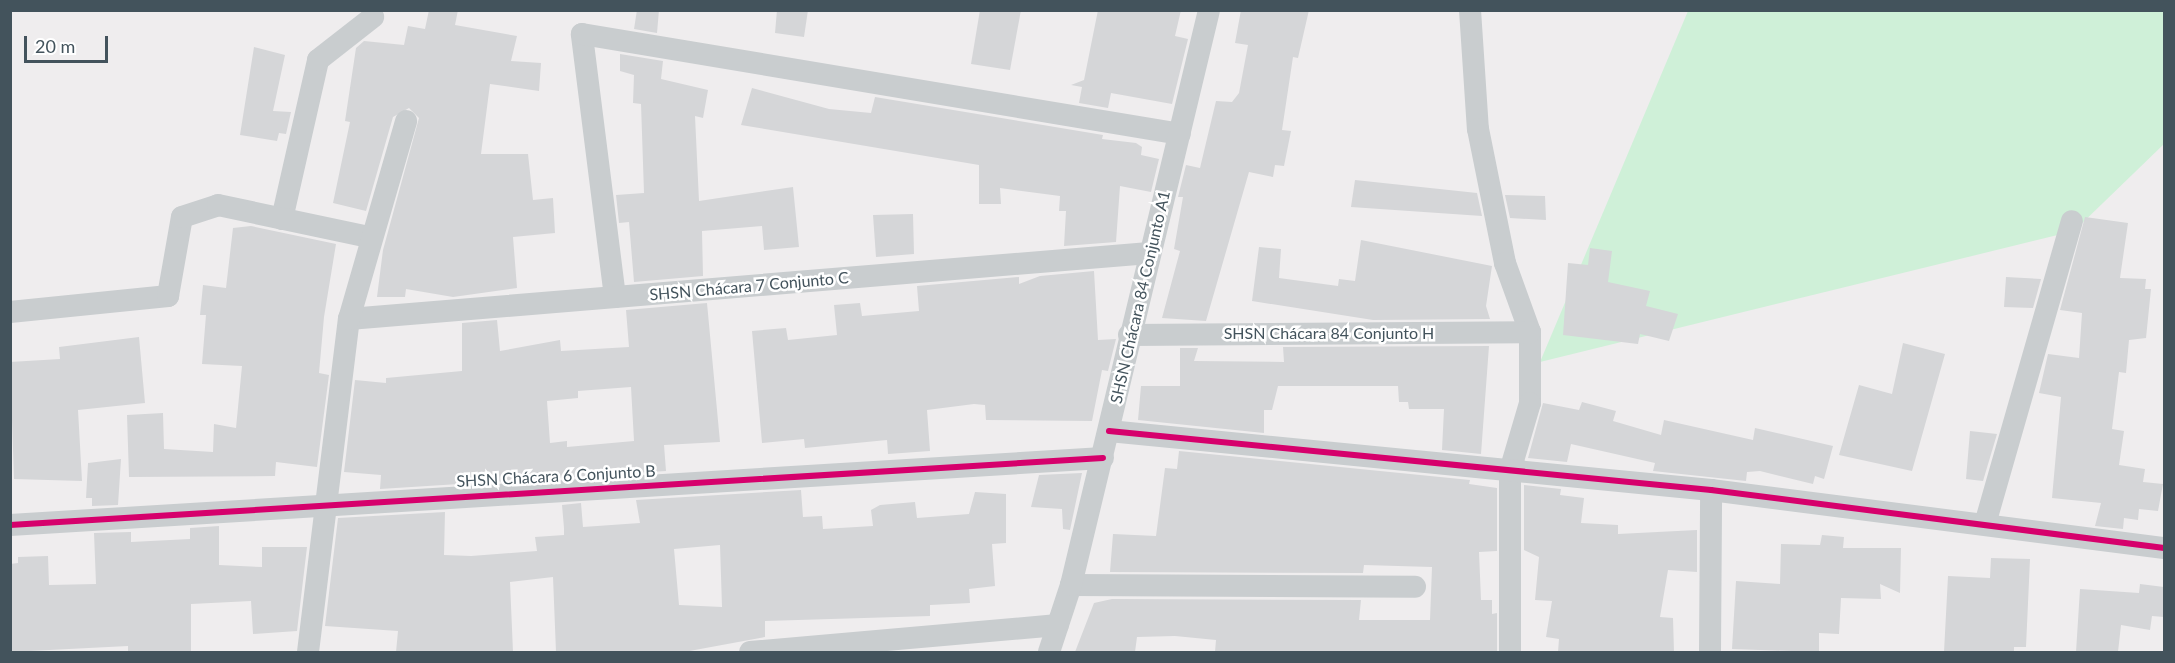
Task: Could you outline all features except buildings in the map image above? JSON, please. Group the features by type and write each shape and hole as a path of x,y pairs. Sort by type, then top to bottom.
{"street":[{"name":"SHSN Chácara 84 Conjunto A1","path":"1049,652 1071,585 1103,458 1129,335 1209,10"},
{"path":"1470,10 1478,129 1505,263 1530,332 1530,403 1510,471 1510,652"},
{"path":"282,219 318,60 373,16"},
{"path":"615,297 582,34 1180,134"},
{"path":"308,652 322,503 349,319 368,237 406,121"},
{"path":"10,312 168,296 182,217 218,205 368,237"},
{"path":"1985,525 2072,221"},
{"name":"SHSN Chácara 7 Conjunto C","path":"349,319 1149,252"},
{"name":"SHSN Chácara 84 Conjunto H","path":"1129,335 1530,332"},
{"path":"1109,431 1711,490 2164,548"},
{"name":"SHSN Chácara 6 Conjunto B","path":"10,525 322,503 1103,458"},
{"path":"1710,652 1711,490"},
{"path":"1071,585 1415,587"},
{"path":"750,652 1058,625"}],"green space":[{"path":"1688,11 2164,11 2164,144 2074,231 1540,362"}],"cycle path":[{"path":"1109,431 1711,490 2164,548"},
{"path":"10,525 1103,458"}]}
